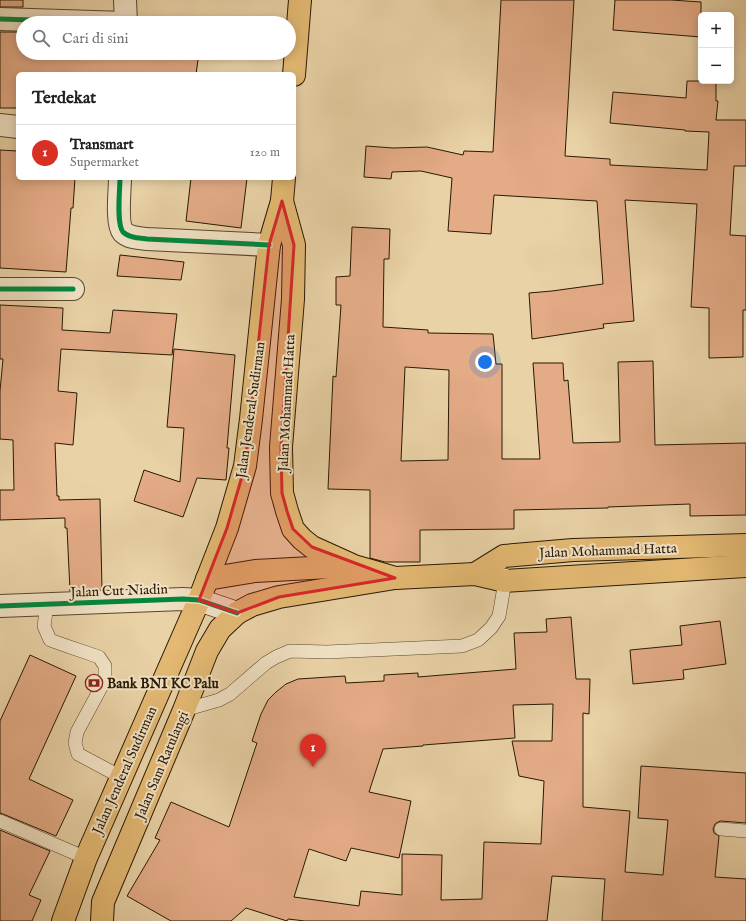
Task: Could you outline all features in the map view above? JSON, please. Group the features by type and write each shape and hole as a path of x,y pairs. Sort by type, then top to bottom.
{"main road":[{"path":"296,19 300,0"},
{"path":"294,60 294,72"},
{"name":"Jalan Jenderal Sudirman","path":"63,921 86,858 199,600 227,528 245,466 269,245 282,201 284,180"},
{"name":"Jalan Mohammad Hatta","path":"282,201 294,245 293,299 281,447 282,493 293,529 312,547 354,566 395,578 475,574 505,581 746,566"},
{"name":"Jalan Mohammad Hatta","path":"475,574 504,556 573,550 746,545"},
{"path":"207,579 255,572 354,566"},
{"name":"Jalan Sam Ratulangi","path":"102,921 104,902 207,651 220,629 237,613 252,605 279,597 395,578"}],"street":[{"path":"125,0 126,16"},
{"path":"0,19 16,20"},
{"path":"0,125 16,127"},
{"path":"120,180 118,218 122,231 130,237 269,245"},
{"path":"0,289 73,289"},
{"name":"Jalan Cut Niadin","path":"0,606 183,599 199,600 237,613"}],"lane":[{"path":"184,710 219,700 230,694 266,663 290,651 327,652 462,646 478,640 491,628 499,616 505,581 504,556"},
{"path":"47,605 44,626 50,640 99,657 105,666 105,680 77,732 75,743 78,754 121,777"},
{"path":"0,821 86,858"},
{"path":"721,829 746,831"}],"highlighted area":[{"path":"282,201 294,245 281,447 282,493 293,529 312,547 395,578 279,597 237,613 199,600 227,528 245,466 269,245"}],"building":[{"path":"0,0 23,0 23,7 0,7"},
{"path":"501,0 574,0 565,156 610,159 610,165 707,170 709,132 610,123 613,92 686,98 687,81 698,81 698,84 716,84 716,101 718,101 716,120 746,120 746,166 734,166 730,235 746,236 746,310 743,310 743,357 709,358 709,308 691,307 697,204 625,200 634,321 603,324 604,328 532,339 529,293 603,284 597,201 494,195 491,234 448,231 452,178 421,171 392,172 391,179 364,177 366,146 393,148 427,147 463,155 464,151 493,152"},
{"path":"615,0 671,0 701,2 701,12 698,12 698,37 613,30"},
{"path":"0,32 16,32 16,60 198,60 196,72 16,72 16,108 0,108"},
{"path":"0,150 16,151 16,180 75,180 66,272 0,268"},
{"path":"191,180 247,180 241,228 186,221"},
{"path":"352,227 390,229 389,259 384,259 383,327 428,330 428,333 493,334 496,364 502,364 502,459 540,459 533,363 563,363 564,381 568,380 573,443 620,442 618,362 653,361 655,445 746,443 746,515 690,516 690,504 608,508 514,510 514,529 420,530 420,562 385,562 370,558 370,490 328,489 333,376 336,377 341,305 336,305 336,277 350,276","holes":["405,367 449,370 448,460 401,461"]},
{"path":"120,255 184,262 181,280 117,276"},
{"path":"0,305 63,308 62,330 110,333 113,310 177,314 172,355 61,349 58,391 77,393 73,445 55,443 57,496 59,496 59,500 100,499 102,590 70,591 67,528 65,528 65,518 0,520 0,490 14,490 13,440 0,439 0,391 3,359 0,359"},
{"path":"174,349 235,355 227,448 229,448 226,480 197,478 183,517 134,501 144,470 180,482 184,428 167,427"},
{"path":"571,617 576,679 590,679 589,714 583,713 583,807 630,811 625,872 663,875 668,820 638,818 641,766 746,773 746,823 721,821 715,824 713,829 714,833 719,836 715,877 746,879 746,921 602,921 605,879 552,876 547,921 305,921 288,919 287,921 246,908 231,921 171,921 127,896 160,840 155,838 171,802 229,827 257,743 252,741 261,714 268,700 286,684 298,679 345,676 346,683 384,681 384,675 418,673 418,677 516,669 514,633 547,632 546,619","holes":["553,704 552,741 512,741 519,776 544,781 541,844 484,842 482,899 441,900 442,855 402,854 402,895 361,891 359,906 294,897 309,849 346,861 351,848 399,858 411,801 369,792 383,749 515,738 513,705"]},
{"path":"720,621 726,664 683,670 684,679 633,684 630,650 682,645 680,626"},
{"path":"30,655 76,676 29,779 73,800 56,836 0,813 0,721"},
{"path":"0,830 50,851 29,895 41,900 32,921 0,921"}],"cycle path":[{"path":"0,19 16,20"},
{"path":"120,180 119,206 121,228 123,232 128,235 147,239 269,245"},
{"path":"0,289 73,289"},
{"path":"0,606 183,599 199,600 237,613"}],"place":[{"name":"Bank BNI KC Palu","path":"94,683"},
{"name":"Transmart","path":"313,767"}]}
